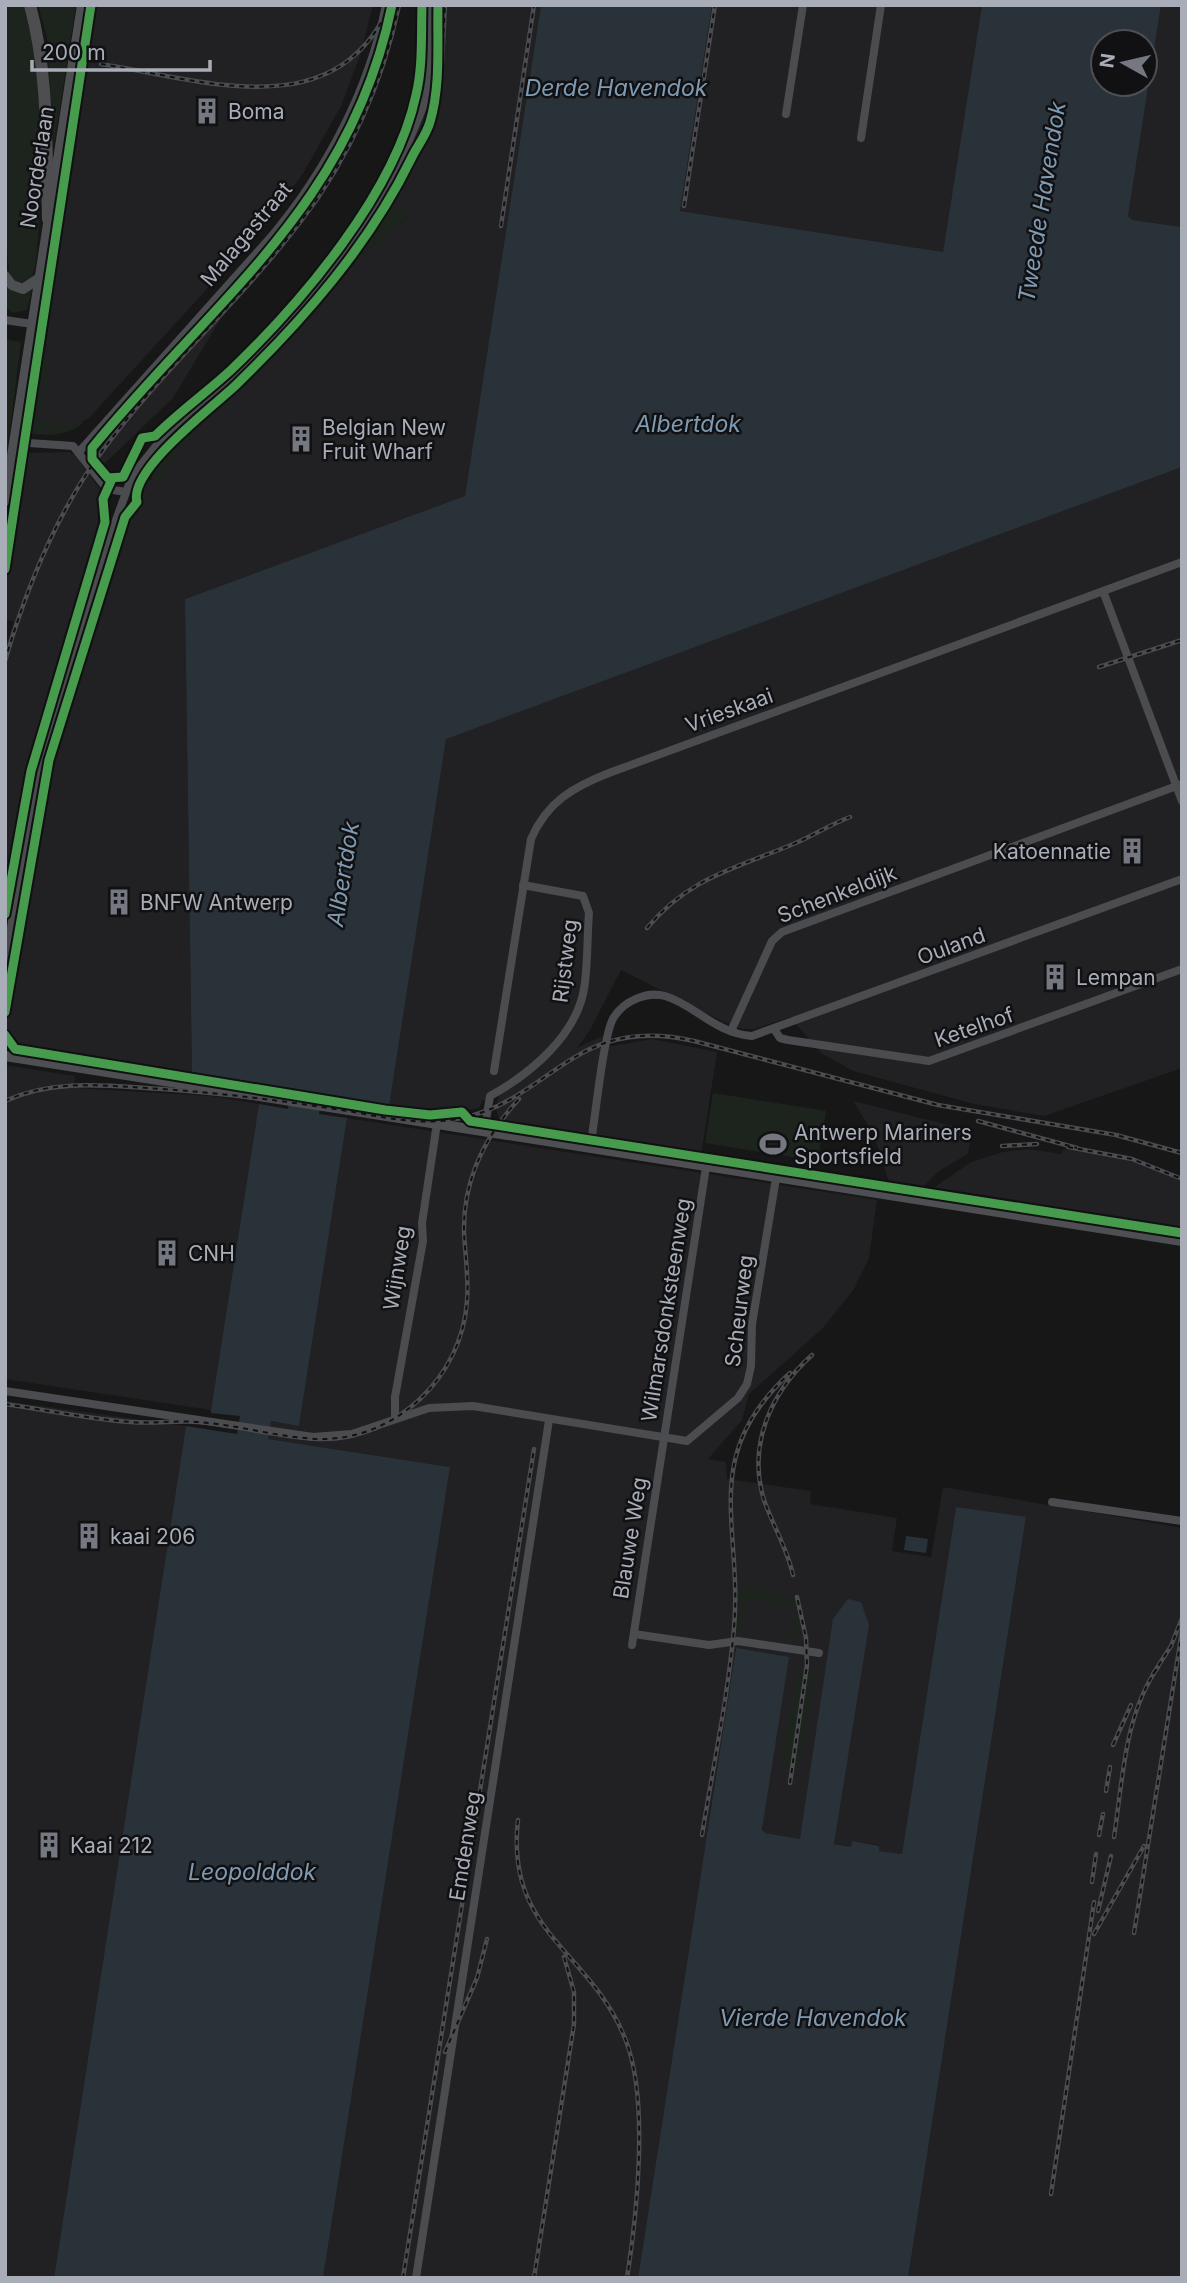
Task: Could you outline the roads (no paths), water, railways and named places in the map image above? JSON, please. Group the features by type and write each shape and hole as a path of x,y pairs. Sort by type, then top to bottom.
{"highway":[{"path":"30,5 38,32 46,104 48,219"}],"main road":[{"name":"Noorderlaan","path":"5,501 82,5"},
{"path":"5,275 12,285 23,289 33,285 40,276"},
{"path":"5,1056 1182,1241"}],"street":[{"name":"Malagastraat","path":"79,452 270,237 304,192 341,132 357,97 386,5"},
{"path":"5,962 32,806 47,738 132,475 157,443 246,365 327,277 361,233 401,160 423,107 428,79 429,5"},
{"path":"786,114 803,5"},
{"path":"861,138 881,5"},
{"path":"5,320 32,324"},
{"path":"14,442 65,444 79,452 107,489 126,492"},
{"name":"Vrieskaai","path":"494,1071 531,839 539,821 562,796 578,785 1182,562"},
{"path":"1104,591 1179,785 1182,801"},
{"name":"Schenkeldijk","path":"731,1031 772,941 782,932 1179,785"},
{"name":"Ouland","path":"731,1031 752,1036 774,1029 1182,879"},
{"name":"Rijstweg","path":"484,1132 490,1096 517,1080 568,1031 584,989 589,913 587,901 583,896 523,885"},
{"name":"Ketelhof","path":"774,1029 785,1040 929,1061 1182,969"},
{"path":"590,1148 610,1024 628,1002 646,996 665,996 731,1031"},
{"name":"Wijnweg","path":"395,1417 395,1397 408,1311 415,1293 421,1254 422,1223 436,1123"},
{"name":"Wilmarsdonksteenweg","path":"5,1391 270,1431 334,1437 368,1429 395,1417 429,1408 473,1406 664,1437 706,1167"},
{"name":"Scheurweg","path":"664,1437 687,1441 738,1398 747,1384 752,1324 776,1178"},
{"name":"Emdenweg","path":"416,2278 549,1420"},
{"name":"Blauwe Weg","path":"632,1645 664,1437"},
{"path":"1052,1502 1182,1521"},
{"path":"634,1634 709,1644 738,1641 819,1653"}],"water":[{"path":"541,5 712,5 680,211 943,252 982,5 1161,5 1157,28 1089,28 1089,98 1146,98 1128,216 1132,220 1182,227 1182,467 446,739 389,1107 321,1096 319,1114 347,1118 299,1426 271,1421 268,1439 450,1467 323,2278 54,2278 186,1426 237,1434 240,1416 211,1413 211,1410 259,1104 288,1109 291,1091 192,1076 185,599 465,496"},
{"name":"Vierde Havendok","path":"956,1507 1026,1517 908,2278 638,2278 736,1648 789,1657 762,1829 765,1833 800,1839 833,1619 848,1599 861,1602 869,1625 834,1844 851,1847 852,1841 879,1846 879,1851 902,1854"},
{"path":"906,1536 928,1539 926,1553 904,1550"}],"railway":[{"path":"101,64 223,85 264,87 302,82 336,68 366,44 390,5"},
{"path":"5,661 44,553 84,477 148,394 277,251 334,172 374,91 399,5"},
{"path":"442,63 445,5"},
{"path":"501,226 534,5"},
{"path":"684,206 715,5"},
{"path":"1099,667 1182,640"},
{"path":"647,928 679,897 696,886 850,817"},
{"path":"5,1101 43,1089 102,1085 227,1095 401,1120 440,1121 476,1114 507,1101 586,1051 615,1040 651,1036 694,1041 938,1105 1116,1135 1182,1153"},
{"path":"5,1404 115,1421 199,1422 320,1439 348,1436 374,1429 399,1416 420,1399 453,1355 462,1329 467,1301 464,1232 467,1195 486,1144 519,1099"},
{"path":"978,1121 1077,1148"},
{"path":"1002,1146 1037,1144"},
{"path":"1068,1147 1132,1159 1182,1179"},
{"path":"793,1575 764,1500 759,1459 766,1421 774,1403 797,1370 812,1355"},
{"path":"702,1835 734,1628 731,1524 734,1463 744,1434 762,1404 790,1373"},
{"path":"403,2278 534,1449"},
{"path":"790,1783 807,1665 806,1638 797,1597"},
{"path":"1153,1674 1171,1646 1182,1618"},
{"path":"1134,1933 1182,1631"},
{"path":"1114,1837 1132,1727 1138,1706 1158,1667"},
{"path":"1113,1745 1131,1705"},
{"path":"1106,1791 1110,1767"},
{"path":"1099,1835 1103,1814"},
{"path":"518,1820 518,1859 525,1890 537,1916 611,2010 626,2041 633,2066 637,2094 639,2158 627,2278"},
{"path":"1094,1934 1144,1846"},
{"path":"1092,1882 1096,1854"},
{"path":"1098,1911 1111,1856"},
{"path":"1051,2194 1094,1902"},
{"path":"445,2052 477,1978 487,1939"},
{"path":"534,2278 574,2024 574,1992 564,1957"}],"place":[{"name":"Boma","path":"207,111"},
{"name":"Belgian New Fruit Wharf","path":"301,439"},
{"name":"Katoennatie","path":"1132,851"},
{"name":"BNFW Antwerp","path":"119,902"},
{"name":"Lempan","path":"1055,977"},
{"name":"Antwerp Mariners Sportsfield","path":"773,1144"},
{"name":"CNH","path":"167,1253"},
{"name":"kaai 206","path":"89,1536"},
{"name":"Kaai 212","path":"49,1845"}],"water label":[{"name":"Derde Havendok","path":"616,88"},
{"name":"Tweede Havendok","path":"1042,202"},
{"name":"Albertdok","path":"688,424"},
{"name":"Albertdok","path":"343,874"},
{"name":"Leopolddok","path":"252,1872"}]}
